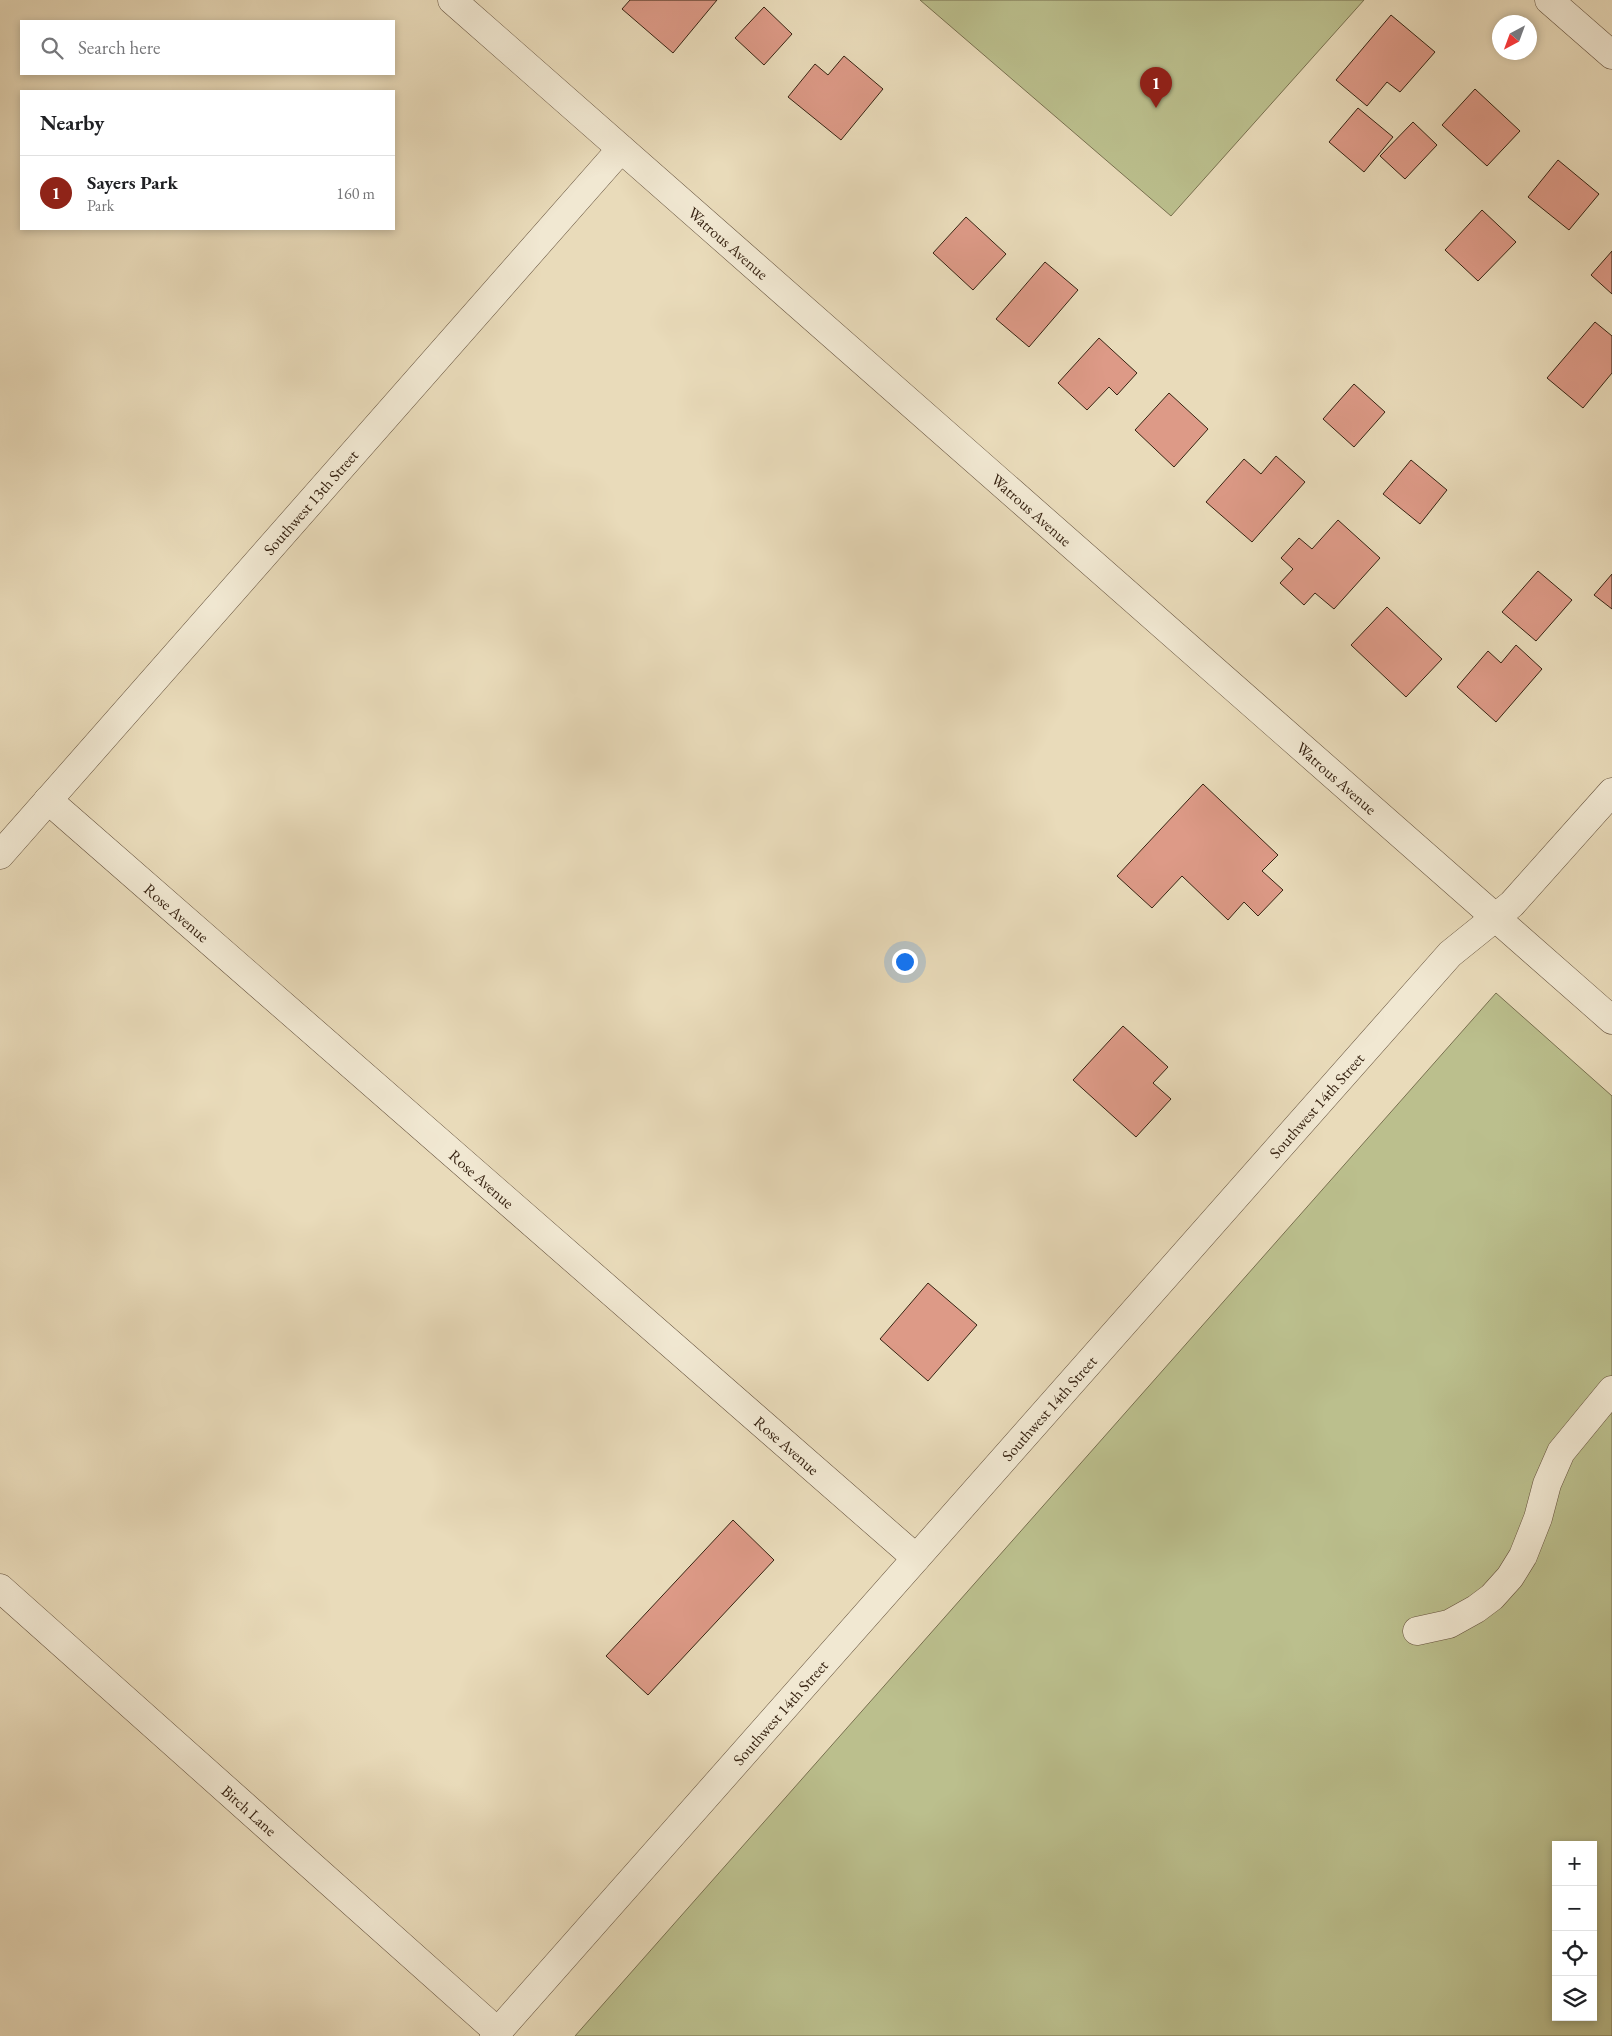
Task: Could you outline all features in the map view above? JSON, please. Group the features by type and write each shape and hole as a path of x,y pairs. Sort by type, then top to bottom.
{"street":[{"name":"Watrous Avenue","path":"452,0 1612,1020"},
{"path":"1549,0 1612,55"},
{"name":"Southwest 13th Street","path":"0,855 621,150"},
{"name":"Southwest 14th Street","path":"496,2034 1450,954 1495,919 1529,886 1612,792"},
{"name":"Rose Avenue","path":"48,800 916,1558"},
{"path":"1417,1630 1449,1624 1469,1613 1492,1597 1510,1577 1523,1556 1547,1484 1561,1452 1612,1390"},
{"name":"Birch Lane","path":"0,1588 496,2034"}],"green space":[{"path":"920,0 1364,0 1171,216"},
{"path":"1496,993 1612,1096 1612,2036 575,2036"}],"building":[{"path":"630,0 717,0 673,53 622,9"},
{"path":"764,7 792,34 764,65 735,38"},
{"path":"1391,15 1435,52 1400,92 1387,82 1367,106 1336,80"},
{"path":"844,56 883,89 841,140 788,97 815,64 828,75"},
{"path":"1475,89 1520,131 1487,166 1442,125"},
{"path":"1358,108 1393,137 1364,172 1329,142"},
{"path":"1413,122 1437,145 1405,179 1380,156"},
{"path":"1558,160 1599,194 1569,230 1528,197"},
{"path":"1482,210 1516,242 1478,281 1445,250"},
{"path":"966,217 1006,254 973,290 933,253"},
{"path":"1612,251 1612,294 1591,275"},
{"path":"1045,262 1078,290 1029,347 996,319"},
{"path":"1595,322 1612,336 1612,373 1583,408 1547,378"},
{"path":"1099,338 1137,373 1117,395 1109,387 1087,410 1058,383"},
{"path":"1354,384 1385,412 1354,447 1323,419"},
{"path":"1169,393 1208,429 1174,467 1135,430"},
{"path":"1276,456 1305,482 1252,542 1206,502 1244,459 1261,474"},
{"path":"1411,460 1447,490 1420,524 1383,494"},
{"path":"1338,520 1380,558 1334,609 1315,593 1304,605 1280,583 1293,569 1281,558 1299,538 1312,549"},
{"path":"1538,571 1572,600 1536,641 1502,612"},
{"path":"1612,574 1612,609 1594,595"},
{"path":"1387,607 1442,659 1406,697 1351,645"},
{"path":"1516,645 1542,669 1496,722 1457,687 1488,651 1501,663"},
{"path":"1203,784 1278,855 1262,871 1283,890 1258,916 1244,902 1228,920 1182,876 1152,908 1117,876"},
{"path":"1123,1026 1168,1067 1153,1083 1171,1099 1136,1137 1073,1080"},
{"path":"928,1283 977,1325 928,1381 880,1339"},
{"path":"733,1520 774,1560 648,1695 606,1656"}],"place":[{"name":"Sayers Park","path":"1156,108"}]}
